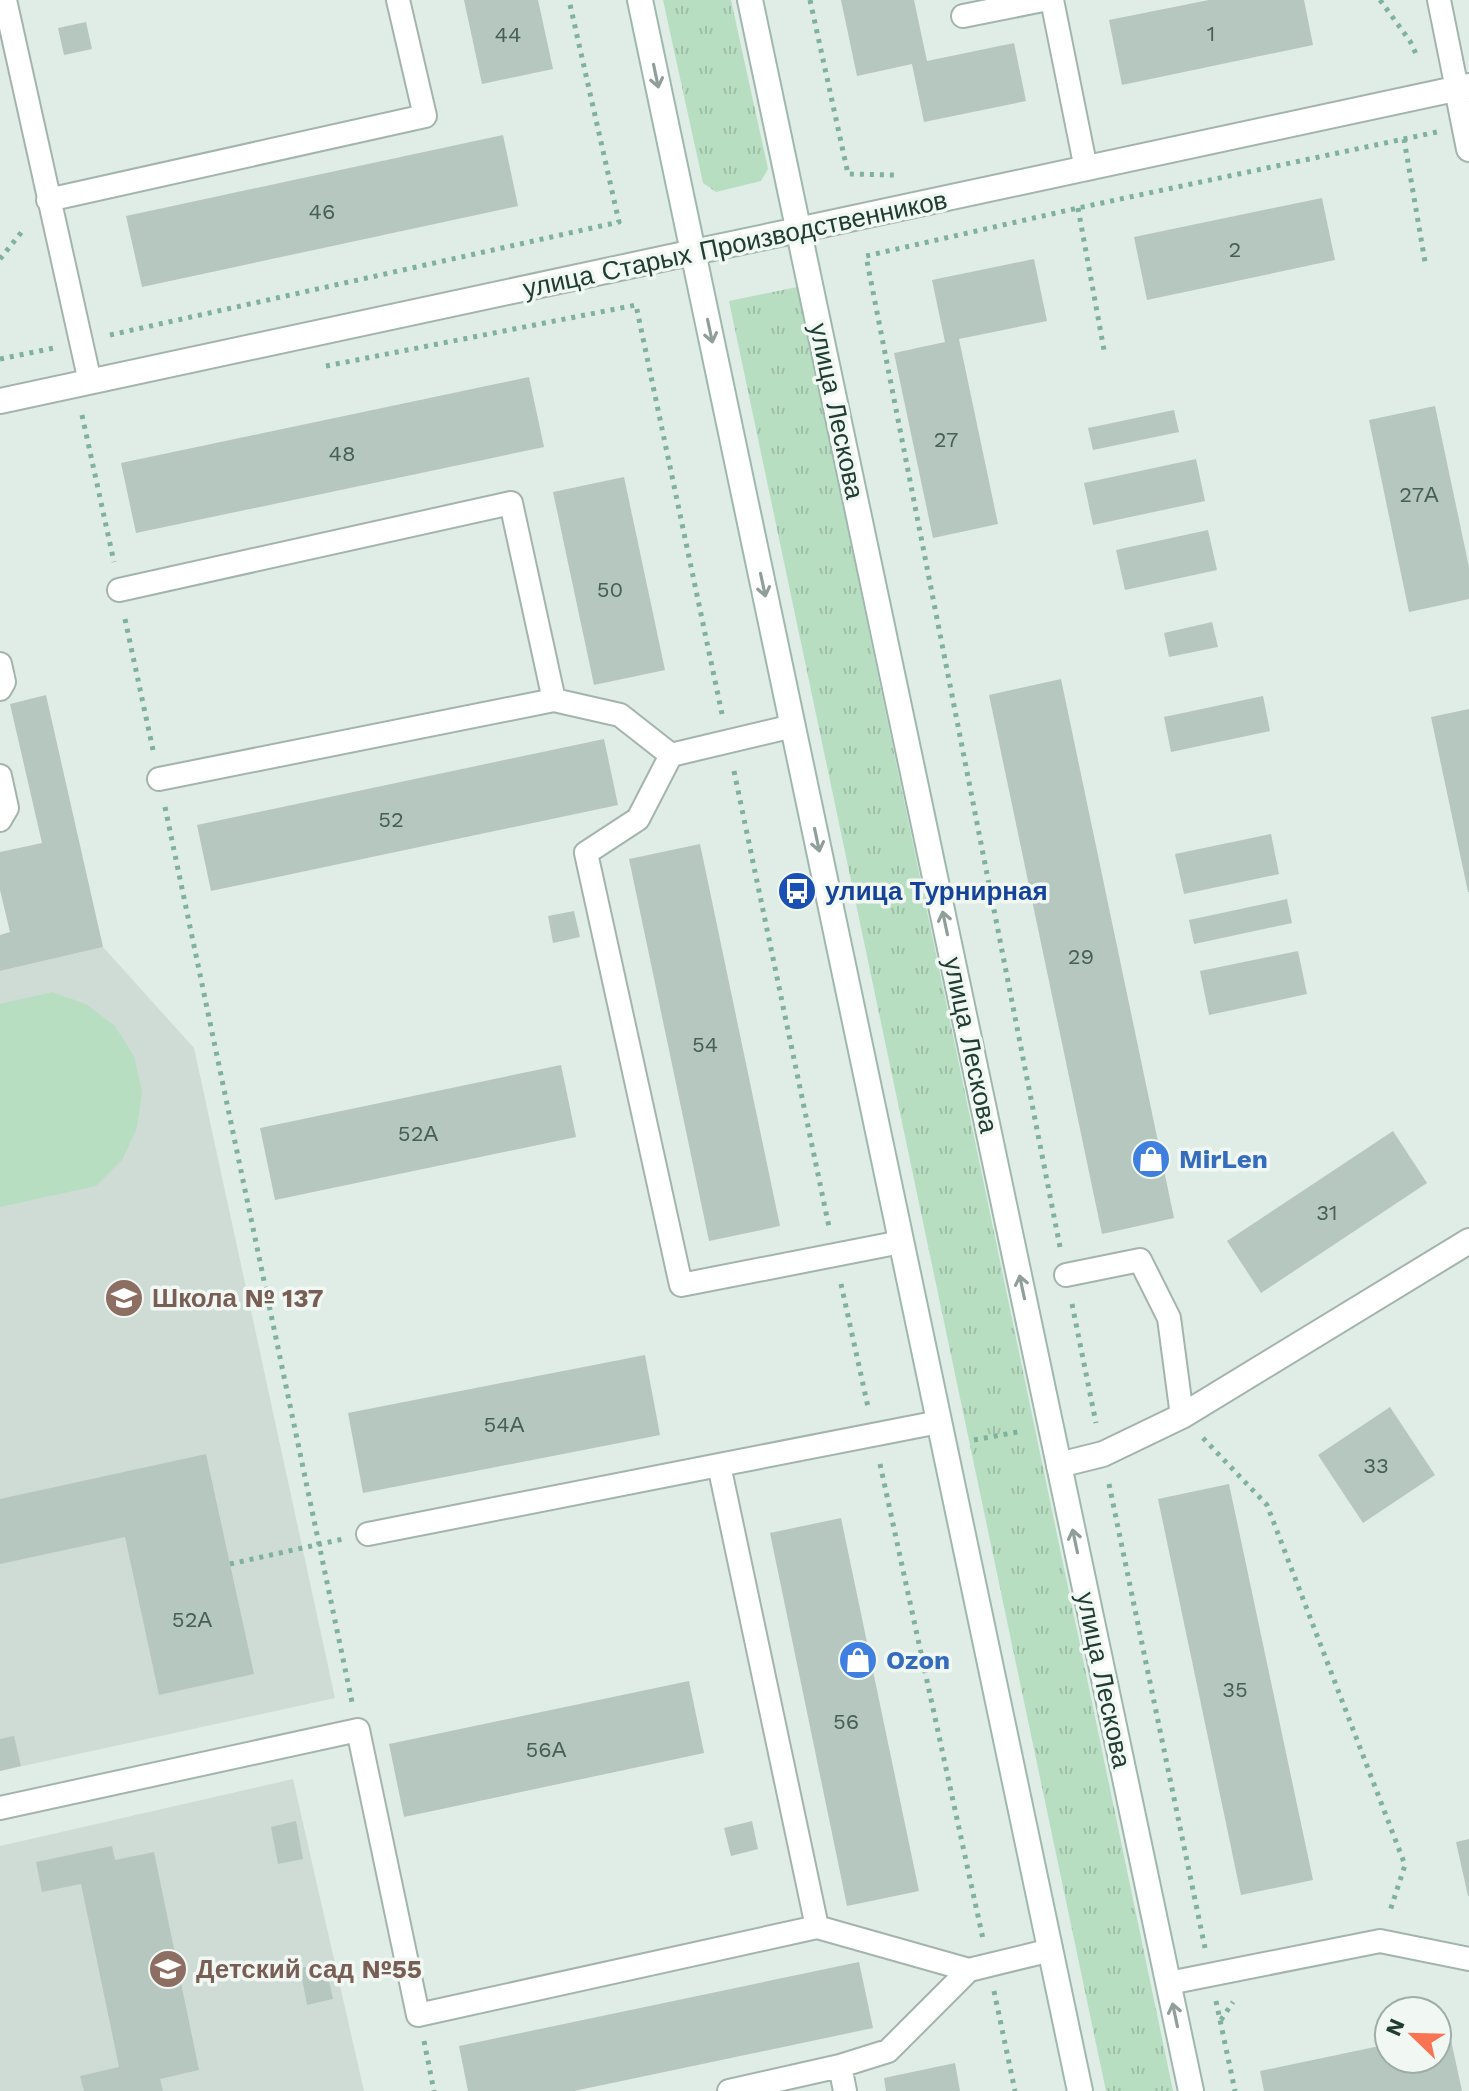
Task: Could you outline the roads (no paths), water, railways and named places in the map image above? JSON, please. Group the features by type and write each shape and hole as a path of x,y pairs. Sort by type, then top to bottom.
{"main road":[{"path":"640,0 1080,2091"},
{"name":"улица Лескова","path":"750,0 1191,2091"},
{"path":"1454,90 1467,137"},
{"name":"улица Старых Производственников","path":"0,401 1454,90"},
{"path":"1059,1465 1103,1454 1182,1416 1469,1241"}],"lane":[{"path":"5,0 90,382"},
{"path":"48,200 425,116 398,0"},
{"path":"963,16 1043,0"},
{"path":"1052,0 1086,169"},
{"path":"1439,0 1454,90"},
{"path":"119,590 511,503 554,700"},
{"path":"0,664 4,682 0,689"},
{"path":"159,779 554,700 620,715 671,755"},
{"path":"793,726 671,755 638,819 586,853 681,1285 901,1242"},
{"path":"0,776 7,808 0,820"},
{"path":"1066,1275 1140,1260 1169,1318 1182,1416"},
{"path":"368,1534 874,1435 942,1434"},
{"path":"719,1465 817,1927"},
{"path":"0,1808 358,1730 418,2015 817,1927 978,1967 1051,1950"},
{"path":"1169,1983 1380,1941 1469,1959"},
{"path":"729,2091 840,2066 888,2051 978,1967"},
{"path":"840,2066 845,2091"}],"place":[{"name":"улица Турнирная","path":"797,891"},
{"name":"MirLen","path":"1151,1159"},
{"name":"Школа № 137","path":"124,1298"},
{"name":"Ozon","path":"858,1660"},
{"name":"Детский сад №55","path":"168,1969"}]}
